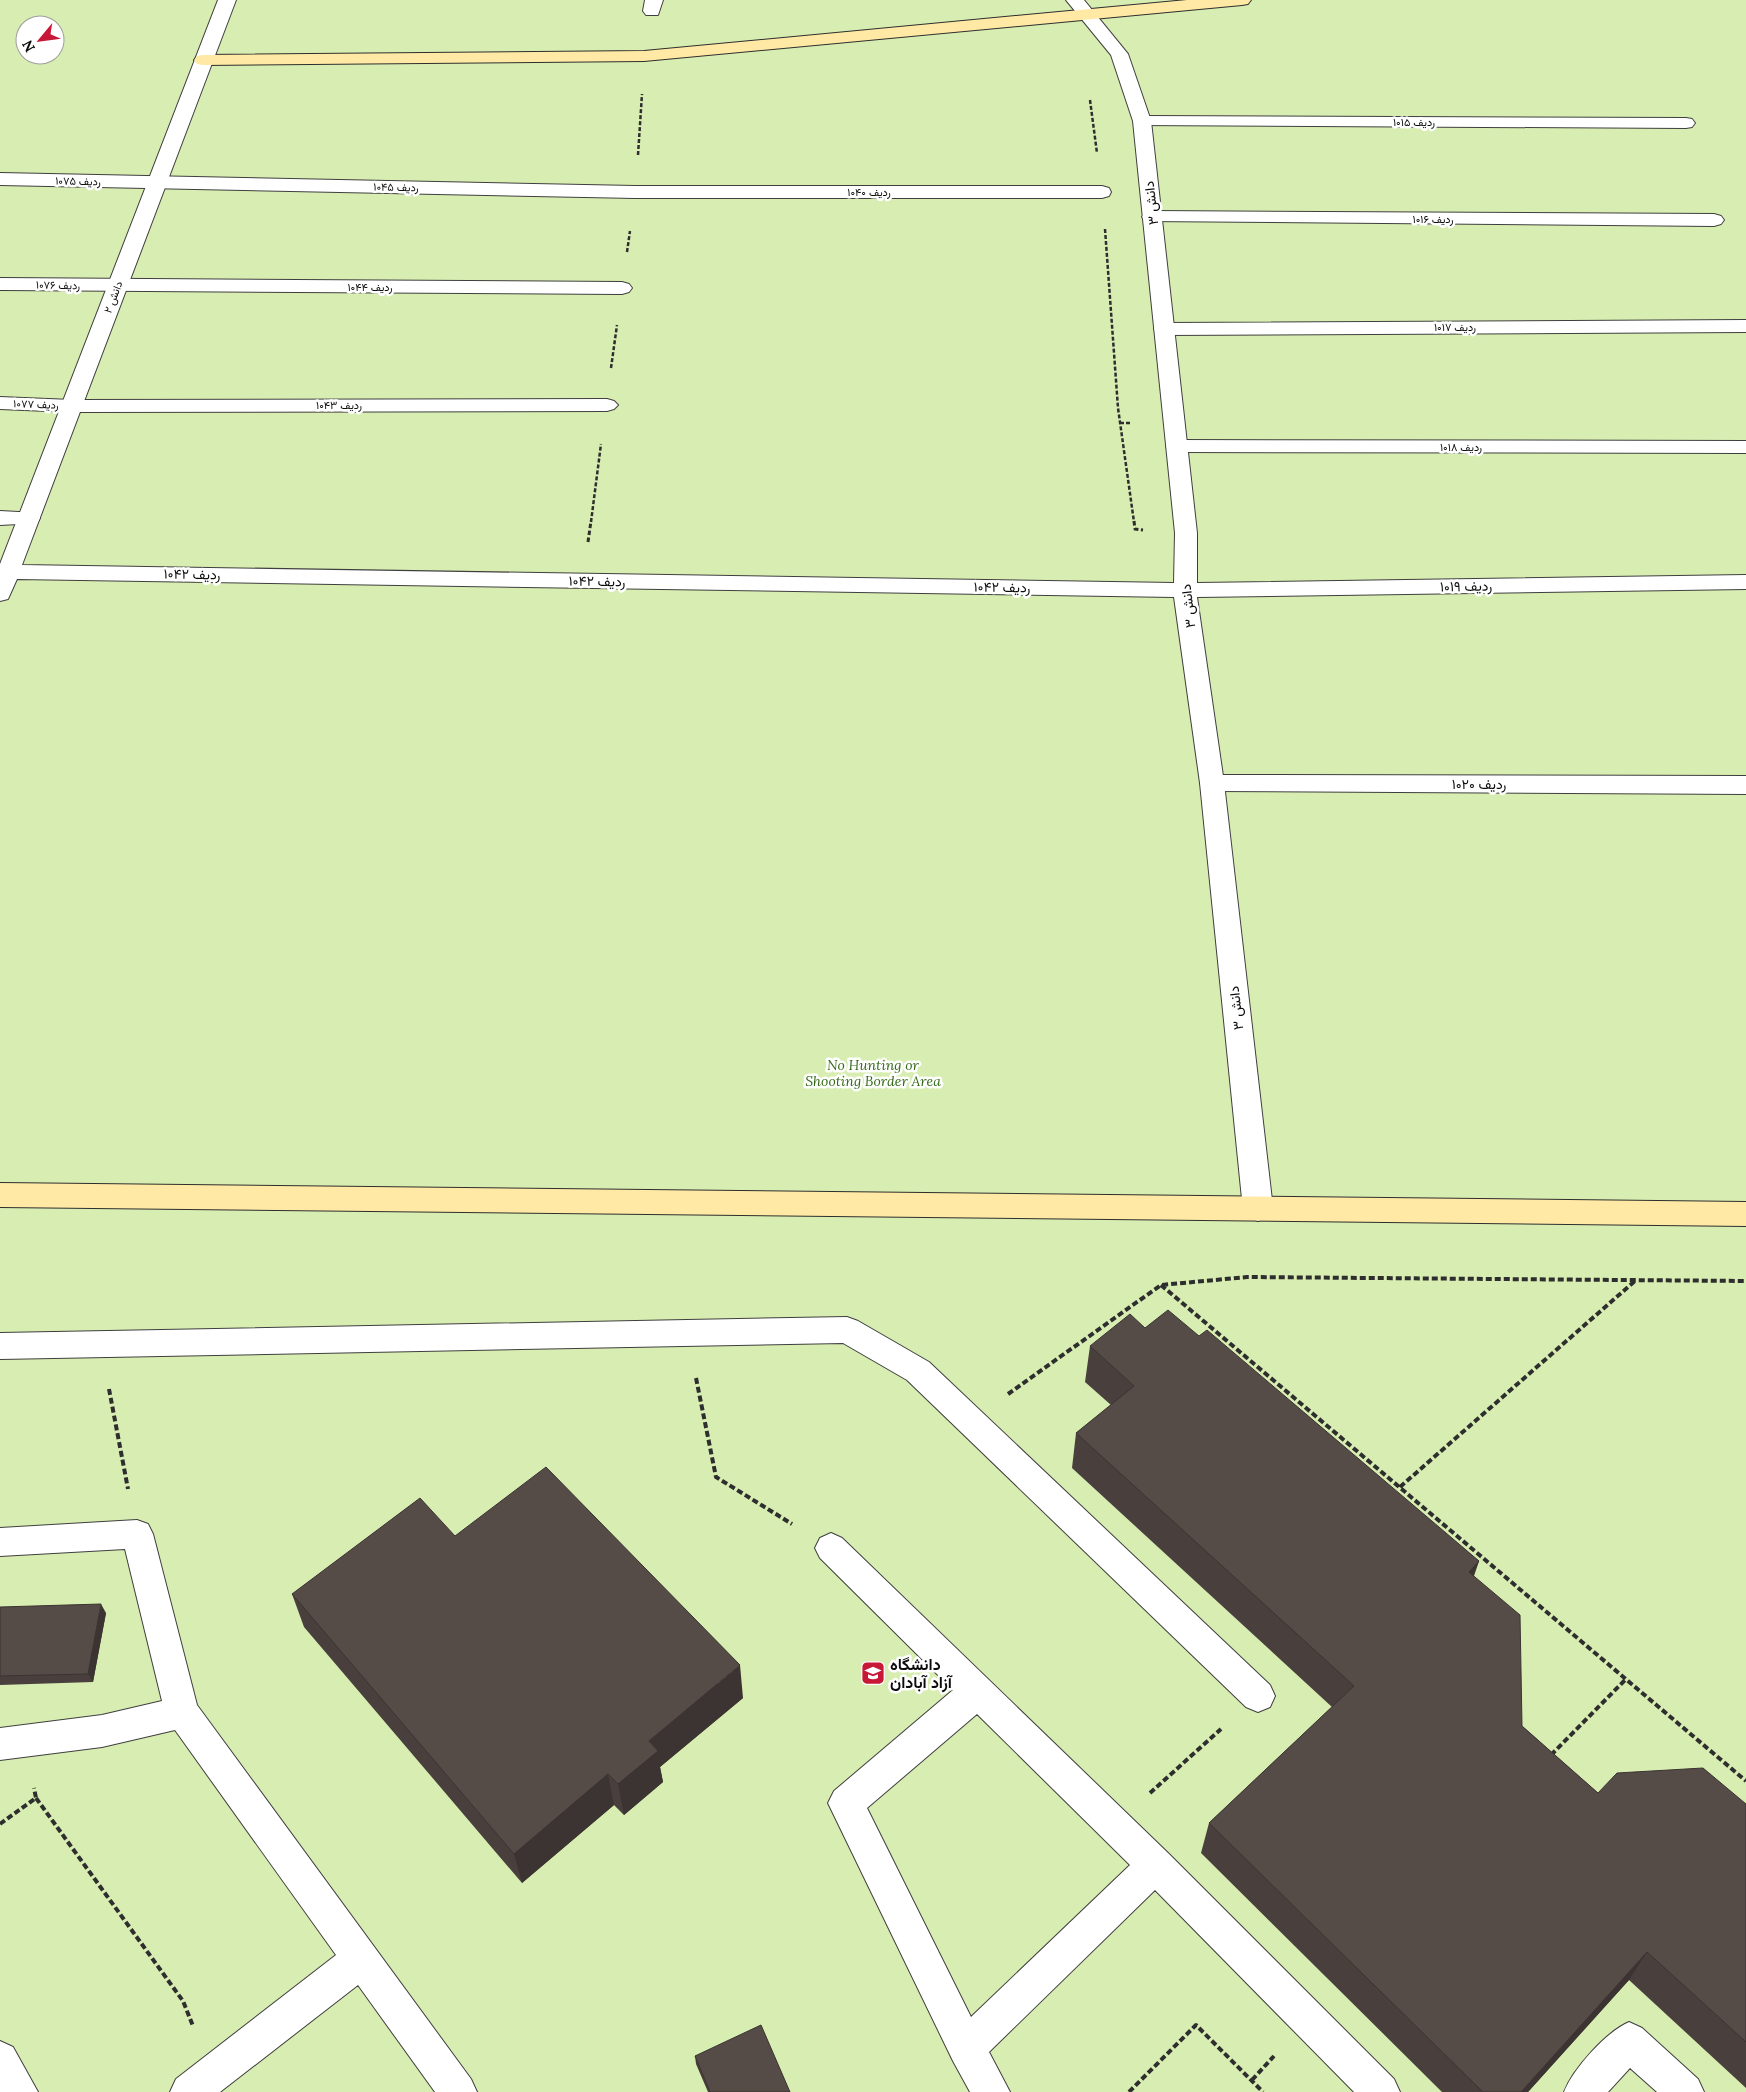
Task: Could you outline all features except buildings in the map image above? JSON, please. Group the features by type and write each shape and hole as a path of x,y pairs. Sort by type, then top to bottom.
{"street":[{"name":"دانش ۲","path":"0,594 226,0"},
{"path":"204,60 644,56 1081,8 1242,0"},
{"name":"دانش ۳","path":"1081,8 1119,54 1142,121 1186,534 1185,590 1212,783 1258,1209"},
{"name":"ردیف ۱۰۱۵","path":"1142,121 1686,123"},
{"name":"ردیف ۱۰۷۵","path":"0,180 157,183"},
{"name":"ردیف ۱۰۴۵","path":"157,183 635,192"},
{"name":"ردیف ۱۰۴۰","path":"635,192 1102,192"},
{"name":"ردیف ۱۰۱۶","path":"1152,217 1714,220"},
{"name":"ردیف ۱۰۷۶","path":"0,284 117,286"},
{"name":"ردیف ۱۰۴۴","path":"117,286 622,288"},
{"name":"ردیف ۱۰۱۷","path":"1164,329 1746,326"},
{"name":"ردیف ۱۰۷۷","path":"0,403 72,406"},
{"name":"ردیف ۱۰۴۳","path":"72,406 606,405"},
{"name":"ردیف ۱۰۱۸","path":"1177,446 1746,447"},
{"path":"0,518 29,518"},
{"name":"ردیف ۱۰۴۲","path":"9,572 1185,590"},
{"name":"ردیف ۱۰۱۹","path":"1185,590 1746,582"},
{"name":"ردیف ۱۰۲۰","path":"1212,783 1746,784"},
{"path":"0,1195 1746,1214"},
{"path":"0,1346 848,1330 918,1371 1258,1696"},
{"path":"0,1542 137,1534 182,1712 458,2092"},
{"path":"831,1548 1155,1865 1380,2092"},
{"path":"978,1691 846,1803 966,2048 991,2092"},
{"path":"0,1744 102,1731 182,1712"},
{"path":"966,2048 1155,1865"},
{"path":"200,2083 361,1958"},
{"path":"1583,2092 1629,2041 1685,2092"},
{"path":"0,2060 19,2092"}],"path":[{"path":"1119,54 1085,61 1102,192 1118,408 1136,529 1186,534"},
{"path":"971,1420 1161,1285 1247,1277 1746,1281"},
{"path":"1400,1488 1636,1280"},
{"path":"1161,1285 1746,1781"},
{"path":"687,1333 716,1477 831,1548"},
{"path":"100,1344 137,1534"},
{"path":"1550,1756 1626,1679"},
{"path":"1114,1825 1258,1696"},
{"path":"36,1798 183,2001 200,2083"},
{"path":"1129,2092 1196,2024 1264,2092"}],"green space":[{"name":"No Hunting or Shooting Border Area","path":"0,0 1746,0 1746,2092 0,2092"}],"place":[{"name":"دانشگاه آزاد آبادان","path":"873,1673"}]}
